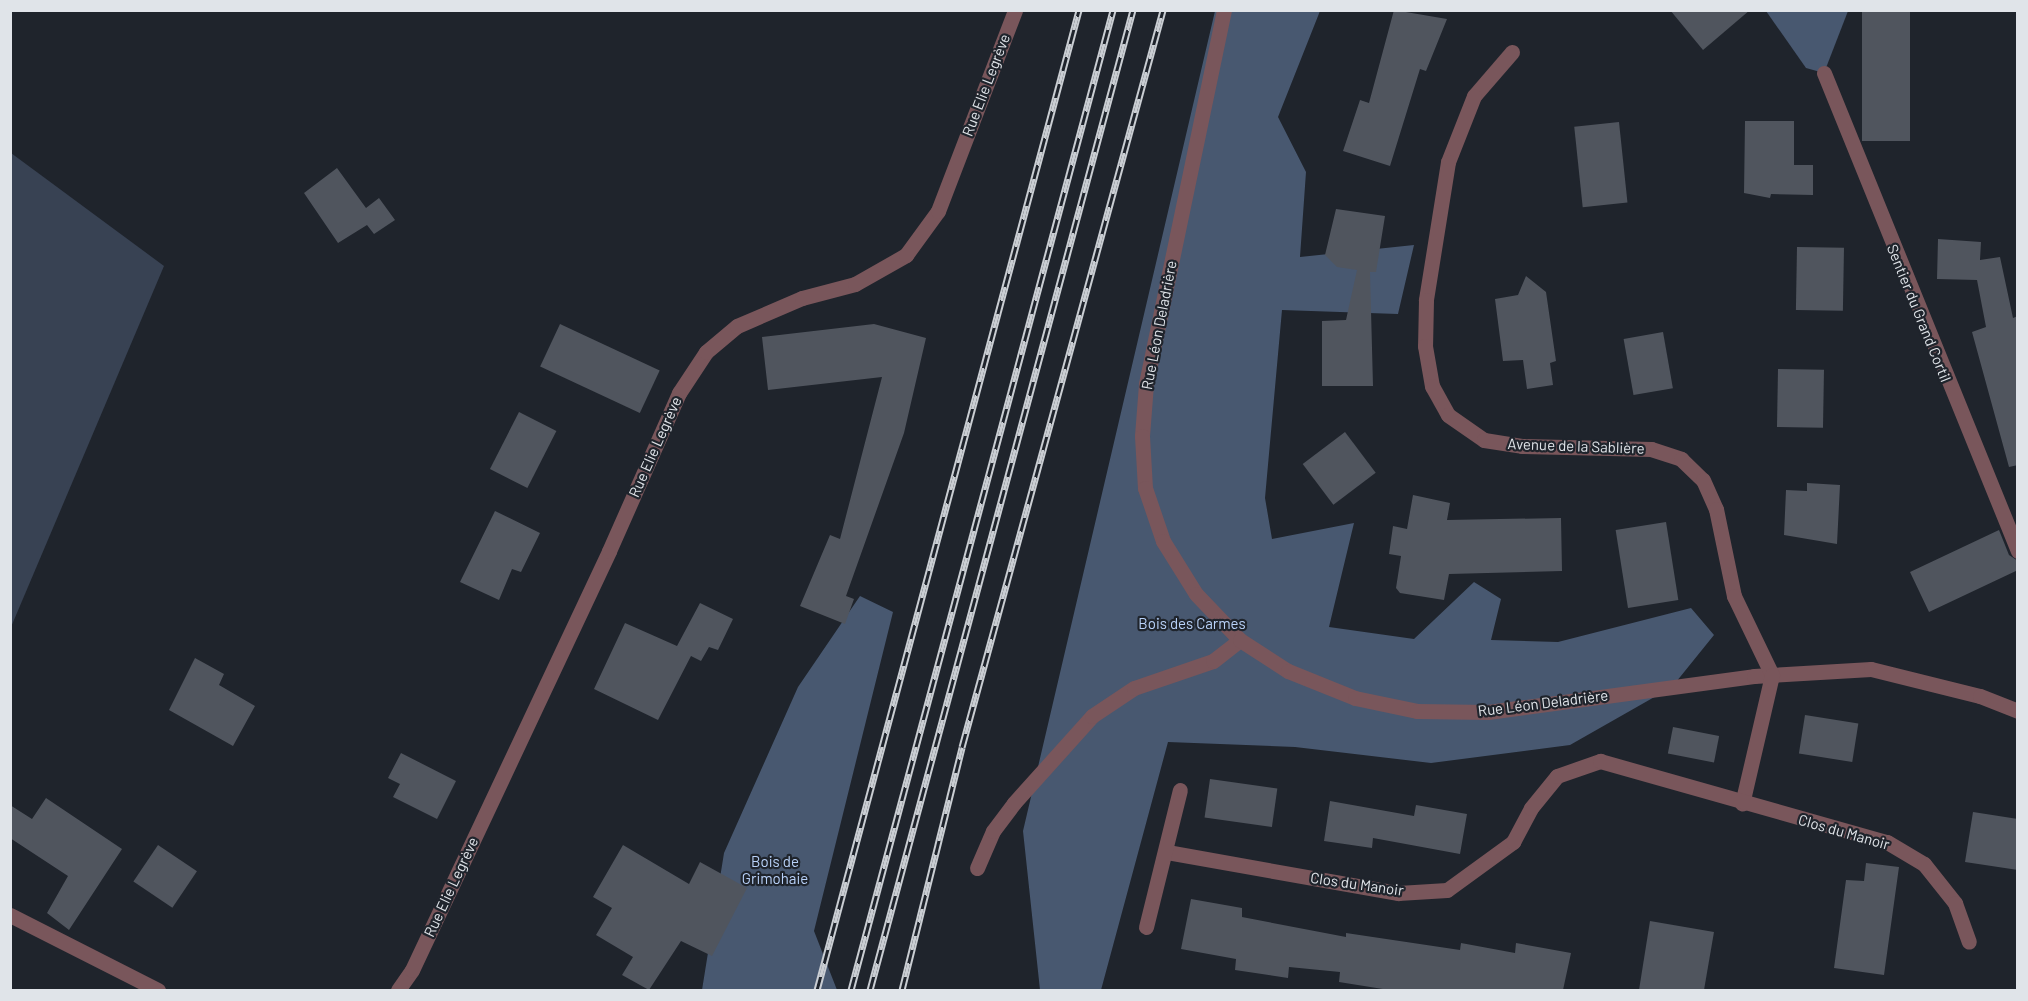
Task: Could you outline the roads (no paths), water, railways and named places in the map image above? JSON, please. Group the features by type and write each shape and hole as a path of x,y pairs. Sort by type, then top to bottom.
{"street":[{"name":"Rue Elie Legrève","path":"398,990 412,970 604,561 679,393 706,352 737,326 801,298 855,284 906,255 938,211 1015,10"},
{"name":"Rue Léon Deladrière","path":"1224,10 1146,384 1142,436 1145,488 1163,541 1196,594 1240,640 1307,679 1355,698 1417,711 1488,712 1772,675 1871,669 1980,696 2018,711"},
{"name":"Avenue de la Sablière","path":"1512,52 1474,96 1448,162 1426,300 1425,346 1432,386 1448,415 1484,440 1522,446 1651,449 1687,463 1710,492 1734,596 1772,675"},
{"name":"Sentier du Grand Cortil","path":"1824,73 2018,551"},
{"path":"976,868 993,831 1014,802 1092,716 1134,688 1213,661 1240,640"},
{"path":"1742,804 1772,675"},
{"name":"Clos du Manoir","path":"1167,852 1398,893 1446,890 1513,843 1531,808 1557,776 1600,762 1742,804 1887,842 1924,864 1955,903 1969,942"},
{"path":"1146,927 1167,852 1180,790"},
{"path":"10,915 158,990"}],"railway":[{"path":"817,990 1079,10"},
{"path":"851,990 1113,10"},
{"path":"870,990 1133,10"},
{"path":"902,990 962,747 1163,10"}],"park label":[{"name":"Bois des Carmes","path":"1192,624"},
{"name":"Bois de Grimohaie","path":"775,870"}]}
